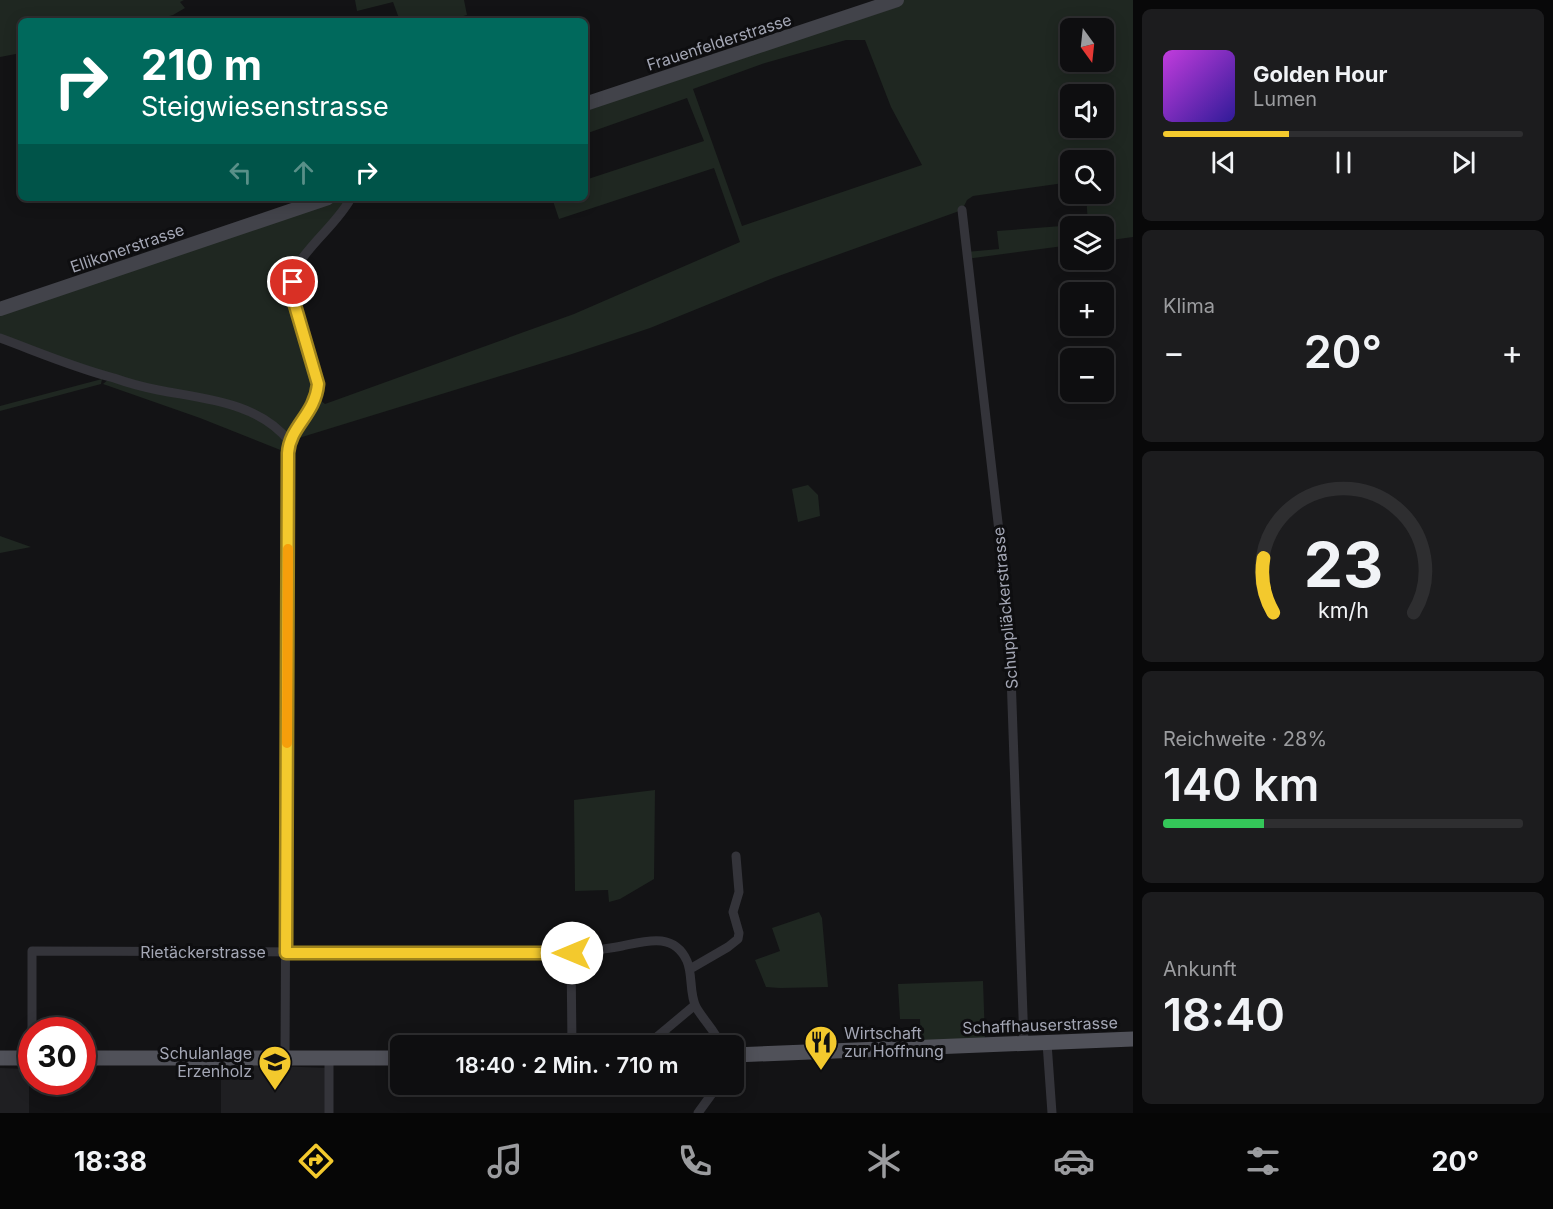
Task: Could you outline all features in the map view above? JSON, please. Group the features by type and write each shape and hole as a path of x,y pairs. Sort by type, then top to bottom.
{"main road":[{"name":"Schaffhauserstrasse","path":"744,1055 1133,1039"},
{"path":"0,1058 18,1058"},
{"path":"96,1058 390,1058"}],"street":[{"name":"Frauenfelderstrasse","path":"588,103 897,0"},
{"name":"Ellikonerstrasse","path":"0,309 319,201"},
{"path":"285,1058 288,441 316,397 318,384 294,302 293,282 298,265 349,201"},
{"name":"Schuppliäckerstrasse","path":"962,210 1009,618 1024,1044"},
{"path":"0,338 111,378 157,390 216,399 258,416 279,430 288,441"},
{"path":"690,969 738,939 739,933 733,912 738,892 736,856"},
{"name":"Rietäckerstrasse","path":"32,1017 32,951 572,953 622,946 643,940 660,940 675,946 686,958 690,969 695,1005 714,1035"},
{"path":"572,953 572,1035"},
{"path":"659,1035 695,1005"},
{"path":"1047,1043 1052,1113"},
{"path":"329,1058 329,1113"},
{"path":"698,1113 711,1095"}],"shaded area":[{"path":"0,0 184,0 180,2 185,8 162,18 18,18 18,54 0,57"},
{"path":"355,0 464,0 467,15 456,18 399,18 393,2 357,11"},
{"path":"897,0 1133,0 1133,237 1114,240 1114,216 1087,216 1087,204 1114,204 1114,150 1060,150 1060,184 973,196 967,200 962,210 773,278 650,328 289,441 288,453 200,418 103,384 110,378 0,338 0,309 319,201 349,201 317,240 293,282 316,375 316,397 325,404 574,314 740,242 714,168 559,219 553,201 588,201 588,179 704,141 687,98 588,133 588,103","holes":["846,40 865,40 891,107 922,165 742,226 693,89 765,63"]},
{"path":"1060,226 1060,246 966,259 966,252 999,249 997,231"},
{"path":"102,379 101,384 0,411 0,406"},
{"path":"808,485 818,495 820,516 798,522 792,489"},
{"path":"0,536 31,547 0,553"},
{"path":"655,790 654,879 620,899 609,902 608,890 575,891 574,800"},
{"path":"819,912 822,918 828,987 766,987 755,960 780,951 772,928"},
{"path":"983,981 985,1040 921,1043 920,1019 900,1019 898,984"},
{"name":"Schulanlage Erzenholz","path":"221,1064 329,1068 329,1113 221,1113"},
{"path":"0,1068 18,1069 18,1095 29,1095 29,1113 0,1113"}],"slow traffic":[{"path":"287,743 288,549"}],"place":[{"name":"Wirtschaft zur Hoffnung","path":"821,1071"},
{"name":"Schulanlage Erzenholz","path":"275,1091"}],"route":[{"path":"293,282 294,302 318,384 316,397 310,410 288,441 286,953 572,953"}]}
